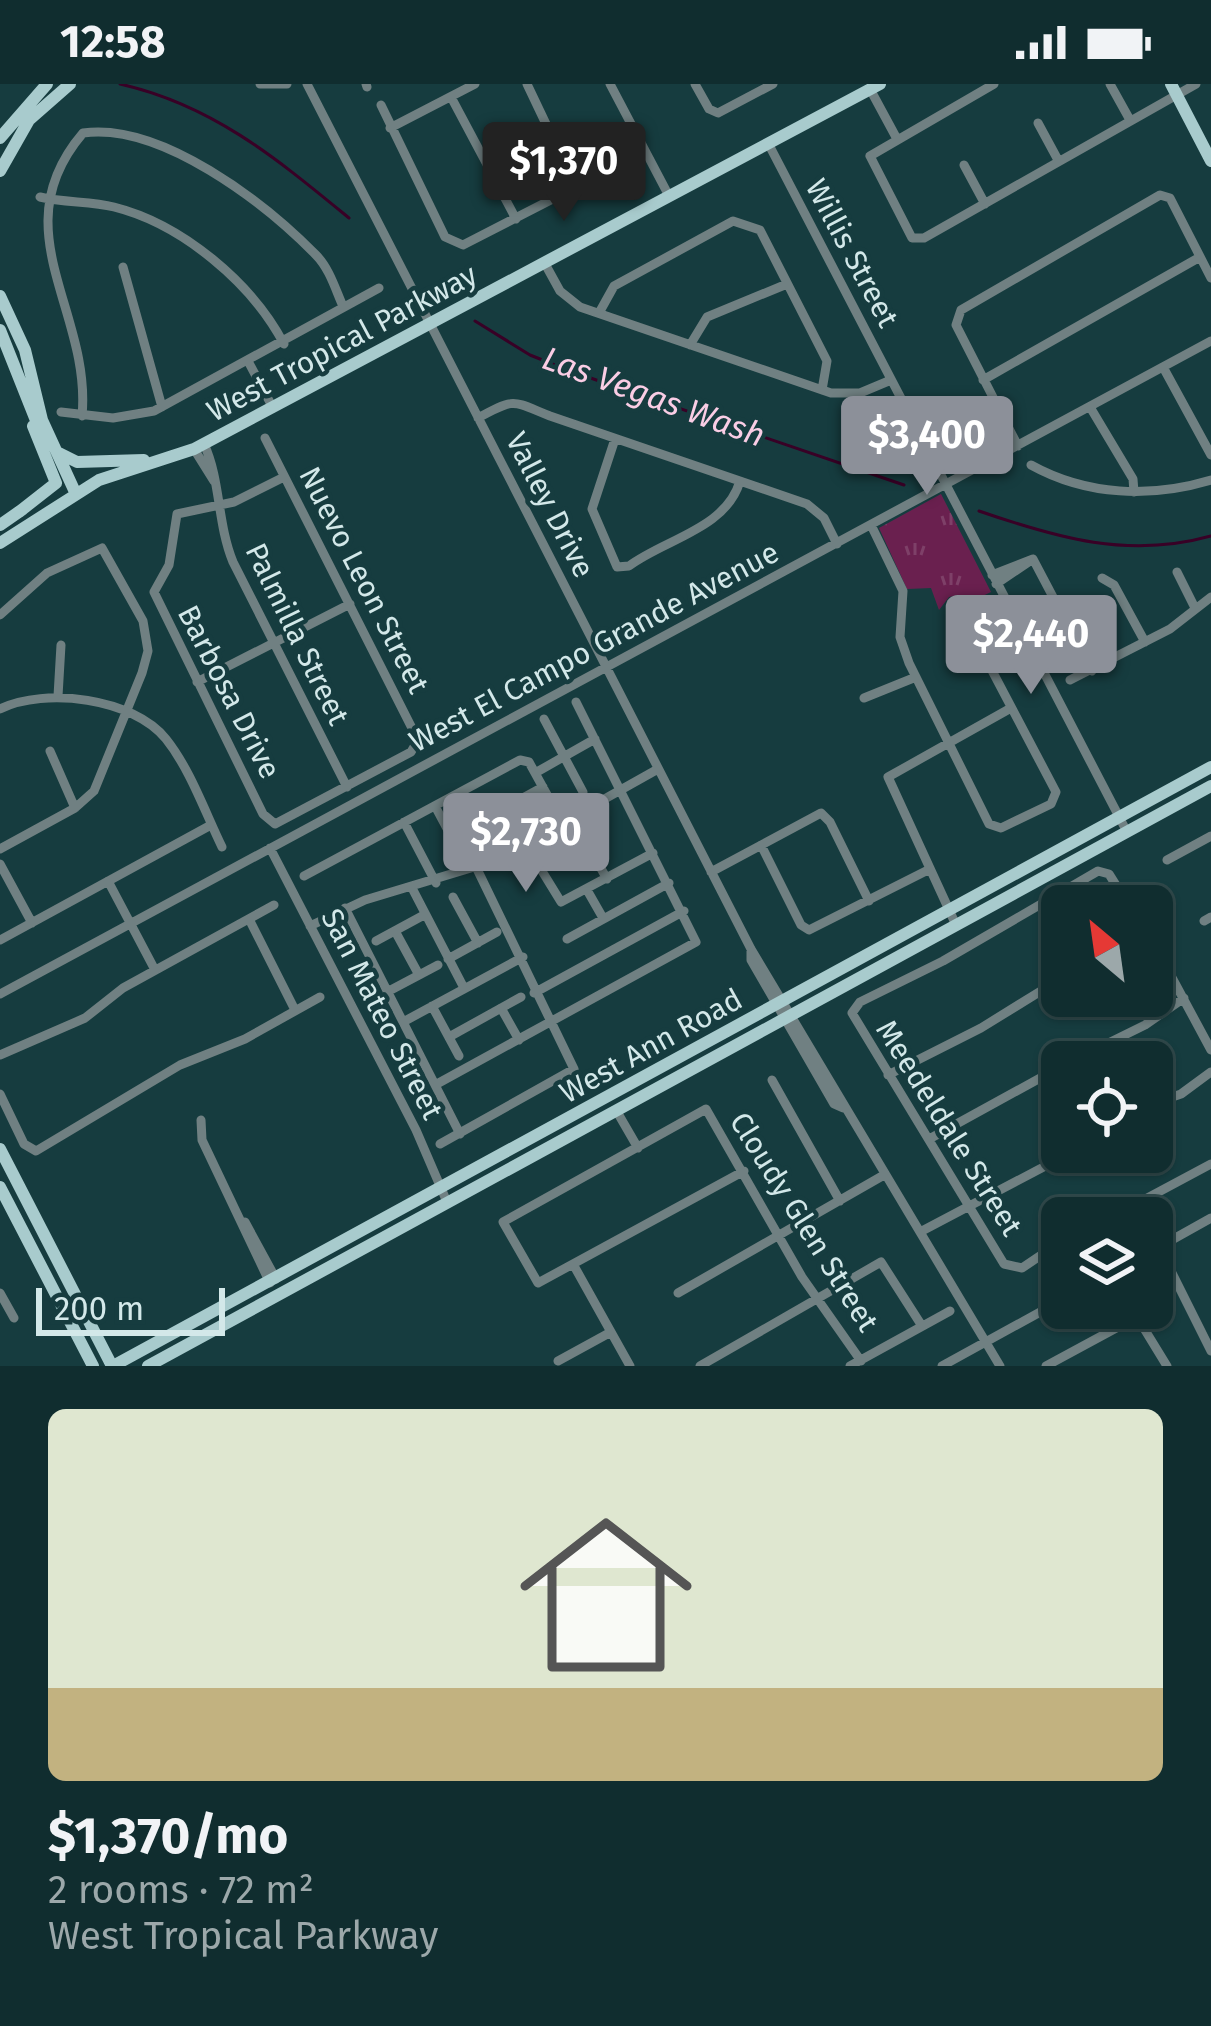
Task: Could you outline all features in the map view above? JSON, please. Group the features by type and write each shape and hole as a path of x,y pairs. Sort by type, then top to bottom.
{"main road":[{"path":"0,171 3,144 47,84"},
{"path":"3,144 70,84"},
{"name":"West Tropical Parkway","path":"0,543 74,492 193,449 875,87"},
{"path":"1173,89 1211,161"},
{"path":"2,304 74,492"},
{"path":"0,330 56,480 51,490 19,512"},
{"path":"22,391 74,492"},
{"path":"58,452 72,461 92,463 193,449"},
{"name":"West Tropical Parkway","path":"0,525 57,493 74,492"},
{"name":"West Ann Road","path":"113,1366 445,1196 580,1113 1211,767"},
{"name":"West Ann Road","path":"276,1285 311,1261 788,1019 1211,784"},
{"path":"580,1113 616,1110 618,1102 647,1084 646,1077"},
{"path":"0,1149 113,1366"},
{"path":"0,1186 93,1366"},
{"path":"13,1212 28,1204"},
{"path":"25,1235 49,1258 57,1258"},
{"path":"148,1366 237,1318 276,1285"}],"street":[{"path":"260,84 287,84"},
{"name":"Valley Drive","path":"307,84 788,1019 834,1104 843,1108 1000,1366"},
{"path":"390,128 476,84"},
{"path":"381,105 445,237 457,246 576,187 526,84"},
{"path":"610,84 669,196"},
{"path":"695,84 714,112 773,84"},
{"path":"994,84 871,156 908,236 916,239 985,204 1130,120 1173,89 1196,84"},
{"path":"1110,84 1130,120"},
{"path":"875,87 897,140"},
{"path":"452,97 516,219"},
{"path":"1038,123 1058,160"},
{"path":"82,416 78,363 38,261 40,197 58,160 83,133 145,141 207,169 315,254 343,304"},
{"name":"Willis Street","path":"768,143 1126,832"},
{"path":"964,165 985,204"},
{"path":"1018,446 956,316 1021,270 1167,195 1211,278"},
{"path":"40,197 122,209 175,233 255,298 284,344"},
{"path":"599,313 614,286 734,221 747,222 760,230 827,361 822,390"},
{"path":"983,380 1200,257"},
{"path":"544,262 565,296 599,313 822,390 851,394 891,380"},
{"path":"123,267 162,407"},
{"path":"690,345 707,317 787,284"},
{"path":"61,412 128,416 162,407 379,288"},
{"name":"West El Campo Grande Avenue","path":"0,994 1211,341"},
{"path":"249,363 273,408"},
{"path":"1162,367 1207,438 1211,455"},
{"path":"478,418 519,401 813,508 837,544"},
{"path":"1090,406 1132,479 1134,491"},
{"name":"Nuevo Leon Street","path":"265,438 418,745 347,787"},
{"path":"615,439 592,509 617,567 629,566 716,517 733,500 740,481"},
{"name":"Palmilla Street","path":"193,449 214,481 228,550 356,802"},
{"path":"1031,466 1077,485 1134,491 1211,480"},
{"path":"219,505 284,476"},
{"name":"Barbosa Drive","path":"219,505 182,511 174,519 169,565 154,597 263,814 275,824 347,787"},
{"path":"871,525 903,591 900,637 916,677 996,828 1051,804 1056,796 958,608"},
{"path":"0,615 47,573 102,548 146,631 146,662 100,781 75,808 0,849"},
{"path":"994,579 1033,559 1092,671"},
{"path":"1177,572 1194,606"},
{"path":"1102,578 1114,585 1145,643"},
{"path":"1070,680 1145,643 1211,597"},
{"path":"197,682 350,604"},
{"path":"58,696 61,646"},
{"path":"991,669 1030,648"},
{"path":"864,698 916,677"},
{"path":"0,709 58,696 126,715 163,735 222,847"},
{"path":"435,1085 693,944 696,937 576,702"},
{"path":"956,925 887,777 1012,708"},
{"path":"544,719 584,792"},
{"path":"535,773 595,739"},
{"path":"50,751 75,808"},
{"path":"304,876 526,760 607,879"},
{"path":"310,926 346,908 477,868 658,769"},
{"path":"451,837 543,787"},
{"path":"434,806 461,855"},
{"path":"711,872 824,814 869,901"},
{"path":"404,822 436,883"},
{"path":"0,940 212,825"},
{"path":"1167,860 1211,836"},
{"path":"526,845 561,902 653,853"},
{"path":"761,845 798,920 808,930 928,870"},
{"name":"San Mateo Street","path":"271,848 445,1196"},
{"path":"0,864 32,923"},
{"path":"440,1144 574,1069 477,868"},
{"name":"Meedeldale Street","path":"1075,885 1102,870 1113,885"},
{"path":"108,881 155,970"},
{"path":"567,938 669,883"},
{"path":"412,888 443,962 464,988"},
{"path":"587,890 603,918"},
{"path":"453,897 478,943"},
{"name":"Meedeldale Street","path":"1041,904 854,1009 852,1017 1012,1269 1041,1256"},
{"path":"0,1055 85,1018 155,970 274,905"},
{"path":"346,908 460,1134"},
{"path":"534,993 684,911"},
{"path":"376,941 424,914"},
{"path":"249,919 296,1010"},
{"path":"395,931 419,975"},
{"path":"387,992 497,932"},
{"path":"403,1022 523,957"},
{"path":"1173,982 1211,1050"},
{"path":"888,1075 1041,991"},
{"path":"0,1094 32,1150 61,1139 99,1110 192,1058 320,997"},
{"path":"449,1037 521,998"},
{"path":"1113,1041 1184,998"},
{"path":"432,1006 460,1056"},
{"path":"501,1008 519,1040"},
{"path":"1173,1093 1211,1072"},
{"path":"931,1138 1041,1078"},
{"path":"772,1080 840,1201"},
{"name":"Cloudy Glen Street","path":"638,1148 706,1109 855,1364"},
{"path":"616,1110 638,1148 502,1222 538,1283 744,1171"},
{"path":"201,1120 202,1140 276,1285"},
{"path":"1149,1197 1211,1164"},
{"path":"920,1232 1041,1168"},
{"path":"678,1293 884,1175"},
{"path":"1173,1239 1211,1218"},
{"path":"700,1366 881,1262 922,1326"},
{"path":"572,1264 630,1366"},
{"path":"1173,1282 1211,1351"},
{"path":"0,1293 14,1318"},
{"path":"855,1364 950,1311"},
{"path":"942,1366 1041,1312"},
{"path":"1046,1366 1115,1329"},
{"path":"1144,1329 1167,1366"},
{"path":"558,1361 611,1332"}],"green space":[{"path":"941,494 991,592 970,602 959,595 949,597 939,610 931,588 907,589 879,528"}],"waterway":[{"name":"Las Vegas Wash","path":"120,84 154,93 214,120 269,155 349,218"},
{"name":"Las Vegas Wash","path":"475,321 530,355 570,371 904,485"},
{"name":"Las Vegas Wash","path":"979,511 1093,542 1151,546 1211,536"}]}
